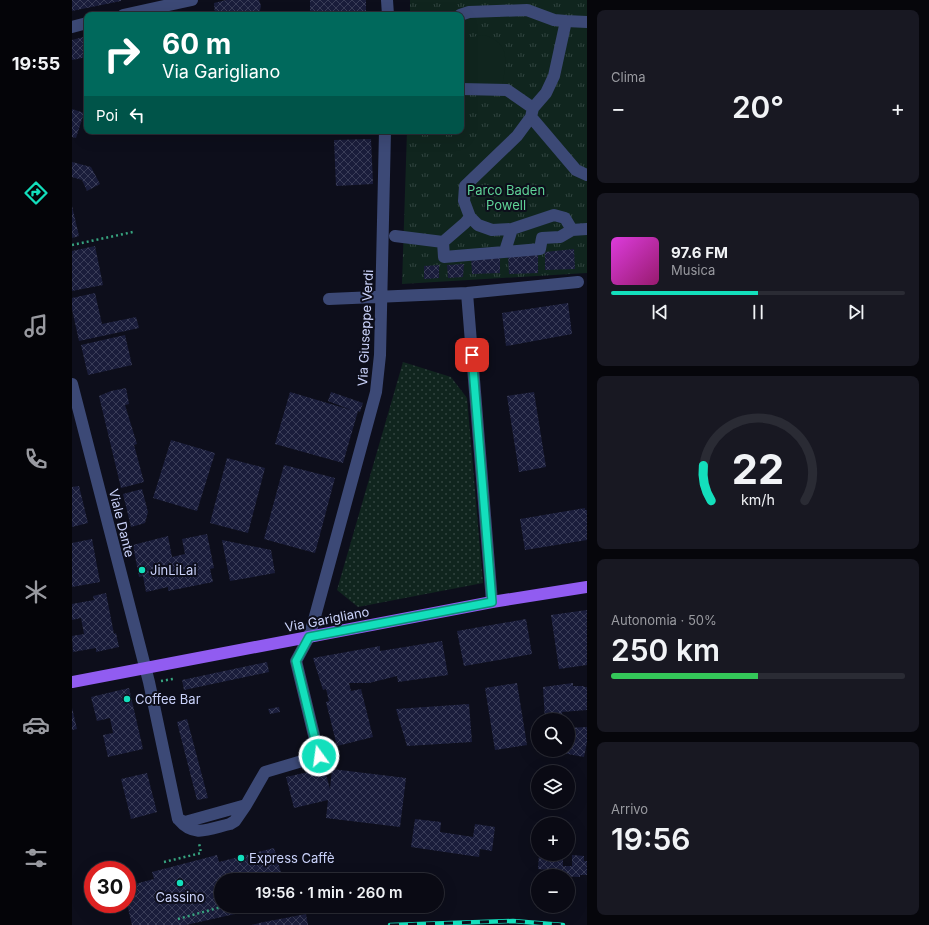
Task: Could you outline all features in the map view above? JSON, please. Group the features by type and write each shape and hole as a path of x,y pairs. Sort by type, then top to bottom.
{"main road":[{"name":"Via Garigliano","path":"72,682 492,602 587,587"}],"street":[{"path":"136,12 192,0"},
{"path":"388,0 388,12"},
{"path":"464,14 469,12 527,10 554,20 566,22 587,22"},
{"path":"566,22 554,76 546,93 517,136 465,186 464,201 470,217 478,225 492,230 512,229 554,215 565,218 572,230"},
{"path":"72,27 84,24"},
{"path":"464,89 507,90 532,112 576,170 587,175"},
{"name":"Via Giuseppe Verdi","path":"178,819 185,822 246,805 264,772 319,756 296,661 309,637 376,392 382,296 385,134"},
{"path":"395,236 443,242 470,217"},
{"path":"504,251 512,229"},
{"path":"443,242 444,257 504,251 540,250 542,238 560,237 572,230 587,229"},
{"path":"329,299 467,293 578,282"},
{"path":"467,293 492,602"},
{"name":"Viale Dante","path":"72,384 149,682 178,819"}],"path":[{"path":"72,245 134,232"},
{"path":"164,862 201,853 198,840"},
{"path":"178,919 214,909"}],"green space":[{"name":"Parco Baden Powell","path":"410,0 587,0 587,273 402,284 407,134 464,134 464,12 410,12"},
{"path":"483,35 492,38 503,48 505,55 505,70 502,87 464,85 464,41 468,38"},
{"path":"403,362 451,377 467,398 483,583 358,607 337,590"}],"building":[{"path":"72,0 121,0 121,1 72,11"},
{"path":"226,0 259,0 261,6 260,12 215,12 214,3"},
{"path":"310,0 366,0 366,12 310,12"},
{"path":"84,37 84,58 72,60 72,40"},
{"path":"72,109 84,113 76,138 72,137"},
{"path":"371,139 373,184 336,186 334,140"},
{"path":"72,162 91,167 100,184 87,191 82,180 72,177"},
{"path":"72,206 79,236 72,238"},
{"path":"95,246 103,285 72,291 72,251"},
{"path":"574,249 575,269 545,270 545,252"},
{"path":"538,252 538,273 509,274 508,254"},
{"path":"500,255 500,273 472,274 471,256"},
{"path":"464,264 463,277 448,278 447,265"},
{"path":"439,265 439,278 424,279 424,266"},
{"path":"95,293 102,324 136,317 139,328 79,341 72,309 72,298"},
{"path":"568,303 572,334 506,346 502,313"},
{"path":"125,335 132,365 88,375 81,345"},
{"path":"126,388 129,404 125,405 137,444 134,445 144,482 121,488 99,396 111,391"},
{"path":"290,392 351,410 328,401 331,392 363,403 360,412 358,411 343,463 275,444"},
{"path":"534,392 546,467 519,472 507,396"},
{"path":"171,440 215,453 197,511 153,498"},
{"path":"227,458 265,468 248,533 210,523"},
{"path":"284,465 335,478 315,553 264,539"},
{"path":"79,486 88,523 72,527 72,487"},
{"path":"142,489 148,512 145,523 131,527 123,494"},
{"path":"585,508 585,510 587,510 587,540 525,550 520,519"},
{"path":"207,534 214,568 210,569 213,582 168,591 168,587 146,592 143,576 139,577 133,545 168,536 172,557 185,554 182,539"},
{"path":"92,539 100,582 72,587 72,543"},
{"path":"222,540 271,550 275,573 230,581"},
{"path":"106,593 114,634 116,633 119,647 96,652 96,648 73,652 72,636 84,634 81,618 72,620 72,604 94,600 93,596"},
{"path":"587,610 587,665 559,669 551,615"},
{"path":"526,619 532,654 464,666 457,631"},
{"path":"442,641 448,675 398,682 397,676 369,683 349,683 351,691 361,689 373,737 337,746 326,702 329,701 326,689 323,690 313,658 380,646 380,651"},
{"path":"267,662 269,672 184,690 182,680"},
{"path":"517,683 527,745 495,750 485,688"},
{"path":"573,683 573,686 587,687 587,710 562,713 545,713 543,687"},
{"path":"129,688 143,749 108,757 103,735 113,733 110,718 97,721 91,697"},
{"path":"469,704 472,742 407,746 396,709"},
{"path":"279,707 280,712 270,714 268,709"},
{"path":"72,708 77,729 72,730"},
{"path":"187,719 208,798 197,800 177,722"},
{"path":"587,727 587,742 584,757 575,755 575,728"},
{"path":"332,769 406,778 400,827 326,818 328,800 294,808 286,777 313,771 313,773 325,771 330,789"},
{"path":"147,773 157,812 131,819 121,779"},
{"path":"415,819 441,822 440,832 473,837 475,824 495,827 492,851 480,849 479,857 411,847"},
{"name":"Cassino","path":"274,848 281,873 214,873 214,913 239,913 186,925 132,925 129,913 136,913 136,884 154,879 152,872 217,855 219,862"},
{"path":"575,855 584,856 584,861 587,861 587,875 580,875 580,877 575,877 575,869 538,869 539,861 563,861 563,866 572,866 572,861 575,861"},
{"path":"306,914 308,925 252,925 259,923"}],"railway":[{"path":"390,925 513,921 563,925"}],"place":[{"name":"JinLiLai","path":"142,570"},
{"name":"Coffee Bar","path":"127,699"},
{"name":"Express Caffè","path":"241,858"},
{"name":"Cassino","path":"180,883"}],"route":[{"path":"319,756 296,661 309,637 492,602 472,355"}]}
